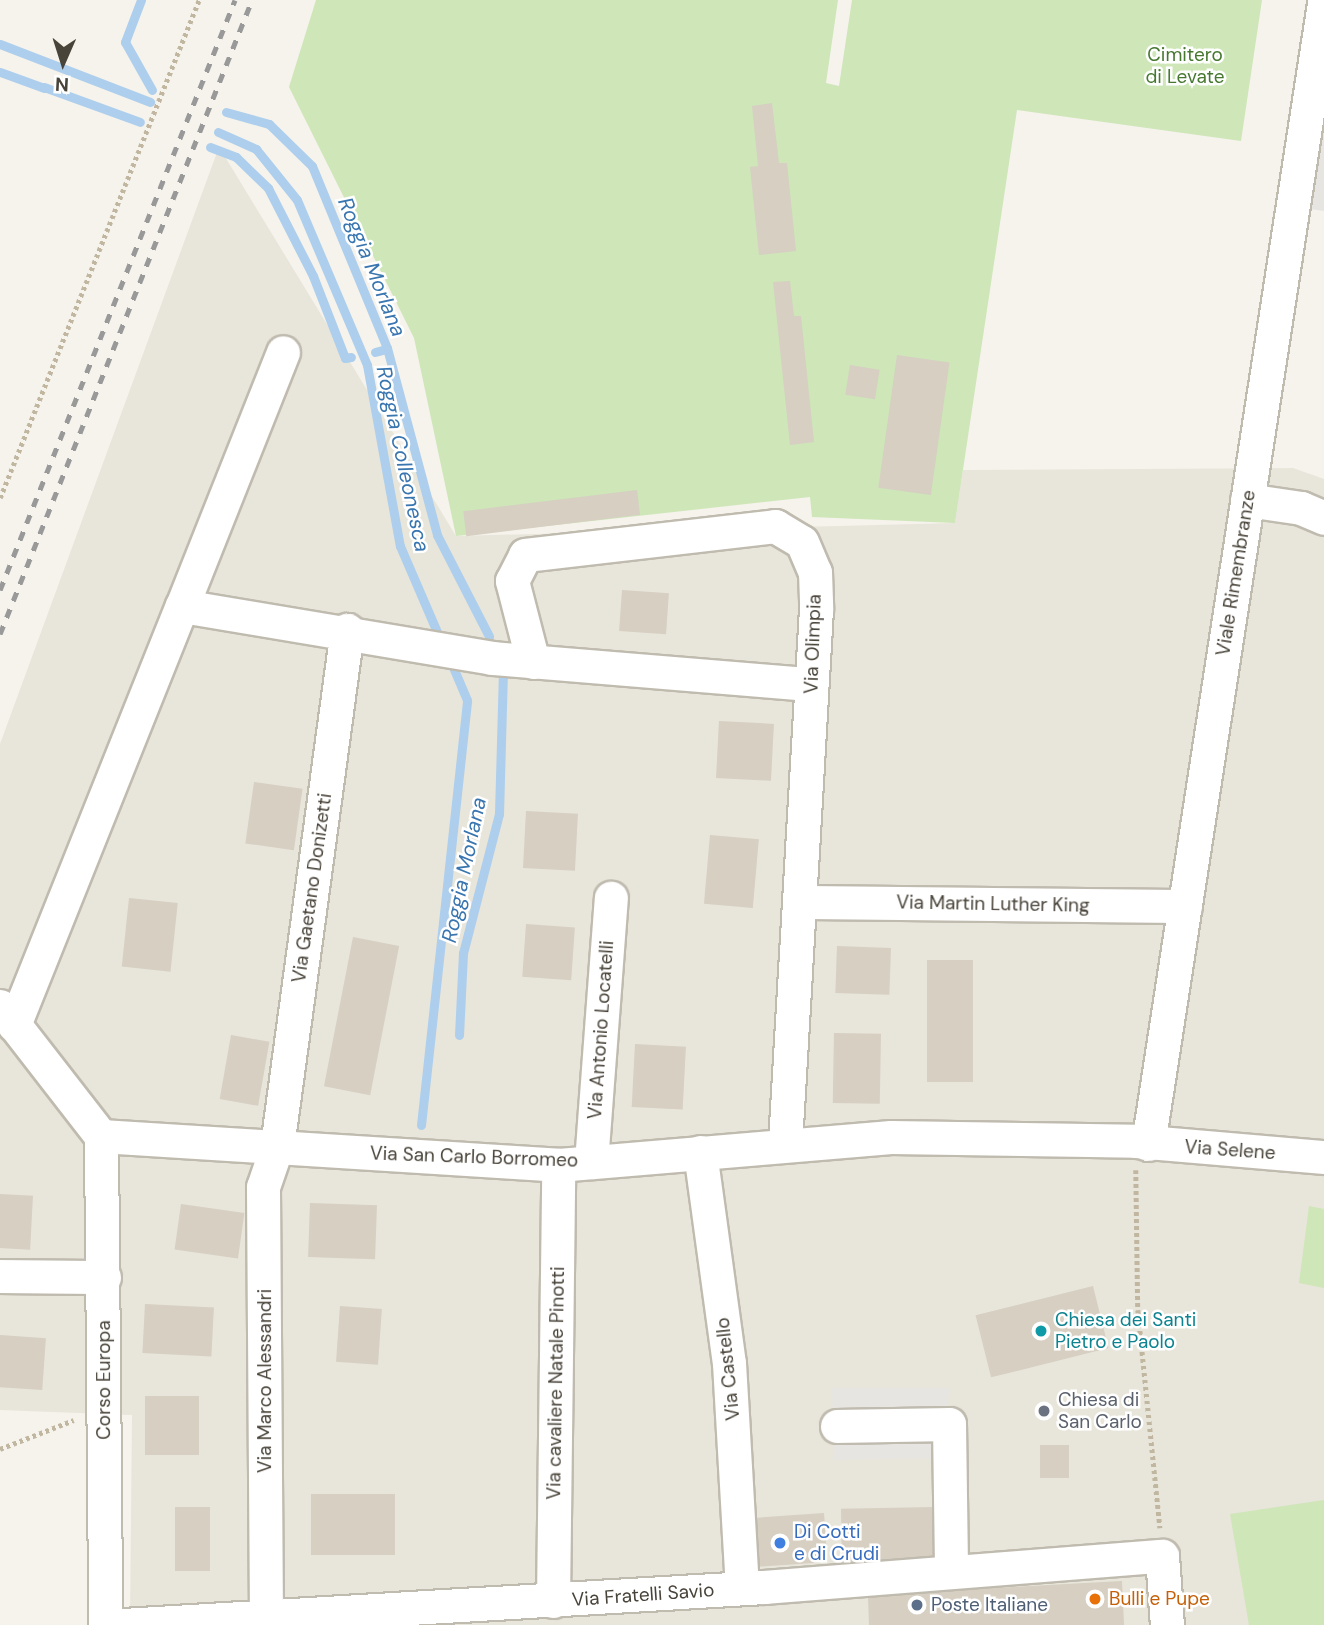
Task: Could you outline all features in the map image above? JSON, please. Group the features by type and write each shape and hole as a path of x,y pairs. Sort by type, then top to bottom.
{"street":[{"name":"Viale Rimembranze","path":"1142,1142 1185,906 1324,3"},
{"path":"101,1136 7,1016 182,606 284,352"},
{"path":"1247,500 1324,518"},
{"name":"Via Olimpia","path":"533,662 512,581 525,555 775,526 802,542 815,572 801,902 785,1144"},
{"path":"182,606 347,630 492,658 811,684"},
{"name":"Via Gaetano Donizetti","path":"277,1146 347,630"},
{"name":"Via Antonio Locatelli","path":"591,1162 611,898"},
{"name":"Via Martin Luther King","path":"801,902 1185,906"},
{"name":"Via San Carlo Borromeo","path":"101,1136 558,1165 785,1144 983,1136 1142,1142"},
{"name":"Corso Europa","path":"101,1136 105,1625"},
{"name":"Via Selene","path":"1142,1142 1324,1157"},
{"name":"Via Marco Alessandri","path":"266,1619 263,1186 277,1146"},
{"name":"Via Castello","path":"700,1152 729,1363 742,1588"},
{"name":"Via cavaliere Natale Pinotti","path":"553,1601 558,1165"},
{"path":"0,1276 104,1277"},
{"path":"837,1426 949,1424 951,1570"},
{"path":"1162,1556 1167,1625"},
{"name":"Via Fratelli Savio","path":"123,1625 409,1616 553,1601 1162,1556"}],"path":[{"path":"0,499 199,0"},
{"path":"1142,1142 1138,1310 1162,1556"},
{"path":"0,1448 104,1408"}],"shaded area":[{"path":"1324,127 1324,211 1310,209"},
{"path":"219,147 456,536 955,523 963,470 1293,468 1324,479 1324,1625 130,1625 132,1415 0,1410 0,744"},
{"path":"832,1388 950,1388 937,1458 834,1460"}],"green space":[{"name":"Cimitero di Levate","path":"316,0 838,0 826,83 839,86 852,0 1262,0 1241,141 1017,110 955,523 812,517 810,497 456,536 414,338 289,87"},
{"path":"1309,1206 1324,1209 1324,1288 1299,1283"},
{"path":"1324,1500 1324,1625 1249,1625 1230,1514"}],"building":[{"path":"772,103 779,163 787,163 796,251 759,255 750,167 758,166 752,106"},
{"path":"790,281 794,316 801,316 814,442 790,445 773,282"},
{"path":"897,355 949,362 931,495 878,488"},
{"path":"850,365 880,370 875,399 845,395"},
{"path":"637,490 640,515 466,536 463,511"},
{"path":"622,590 669,593 666,634 619,631"},
{"path":"719,721 774,724 771,781 716,778"},
{"path":"254,782 303,789 294,850 245,843"},
{"path":"526,811 578,814 575,871 523,868"},
{"path":"710,835 759,839 753,908 704,904"},
{"path":"129,898 178,903 171,972 122,967"},
{"path":"526,924 575,927 571,980 522,977"},
{"path":"353,937 399,946 370,1095 324,1086"},
{"path":"837,946 891,948 889,995 835,993"},
{"path":"927,960 973,960 973,1082 927,1082"},
{"path":"834,1033 881,1034 880,1104 833,1103"},
{"path":"231,1035 269,1042 258,1106 220,1099"},
{"path":"635,1044 686,1047 683,1110 632,1107"},
{"path":"0,1194 33,1196 30,1250 0,1248"},
{"path":"310,1203 377,1205 375,1259 308,1257"},
{"path":"181,1204 244,1213 238,1258 175,1250"},
{"name":"Chiesa dei Santi Pietro e Paolo","path":"1093,1286 1108,1348 991,1377 976,1315"},
{"path":"145,1304 214,1308 211,1357 142,1353"},
{"path":"340,1306 382,1309 378,1365 336,1362"},
{"path":"0,1335 46,1338 42,1390 0,1387"},
{"path":"145,1396 199,1396 199,1455 145,1455"},
{"path":"1040,1445 1069,1445 1069,1478 1040,1478"},
{"path":"311,1494 395,1494 395,1555 311,1555"},
{"path":"175,1507 210,1507 210,1571 175,1571"},
{"path":"935,1507 936,1561 842,1563 841,1509"},
{"path":"824,1513 827,1562 754,1567 750,1518"},
{"path":"1122,1581 1124,1625 869,1625 868,1595"}],"waterway":[{"path":"141,0 125,42 152,90"},
{"path":"0,44 150,102"},
{"path":"0,72 44,88"},
{"name":"Roggia Colleonesca","path":"44,87 140,122"},
{"name":"Roggia Morlana","path":"226,112 269,124 312,166 387,348 437,535 489,636"},
{"name":"Roggia Colleonesca","path":"218,132 256,149 297,200 367,365 400,546 441,641"},
{"name":"Roggia Colleonesca","path":"210,147 236,157 268,188 313,276 345,358 351,357"},
{"name":"Roggia Colleonesca","path":"375,352 386,349"},
{"name":"Roggia Colleonesca","path":"421,1125 467,700 450,660"},
{"name":"Roggia Morlana","path":"459,1035 463,953 499,814 503,670"}],"railway":[{"path":"0,590 235,0"},
{"path":"0,634 252,0"}],"place":[{"name":"Chiesa dei Santi Pietro e Paolo","path":"1041,1331"},
{"name":"Chiesa di San Carlo","path":"1044,1411"},
{"name":"Di Cotti e di Crudi","path":"780,1543"},
{"name":"Bulli e Pupe","path":"1095,1599"},
{"name":"Poste Italiane","path":"917,1605"}]}
